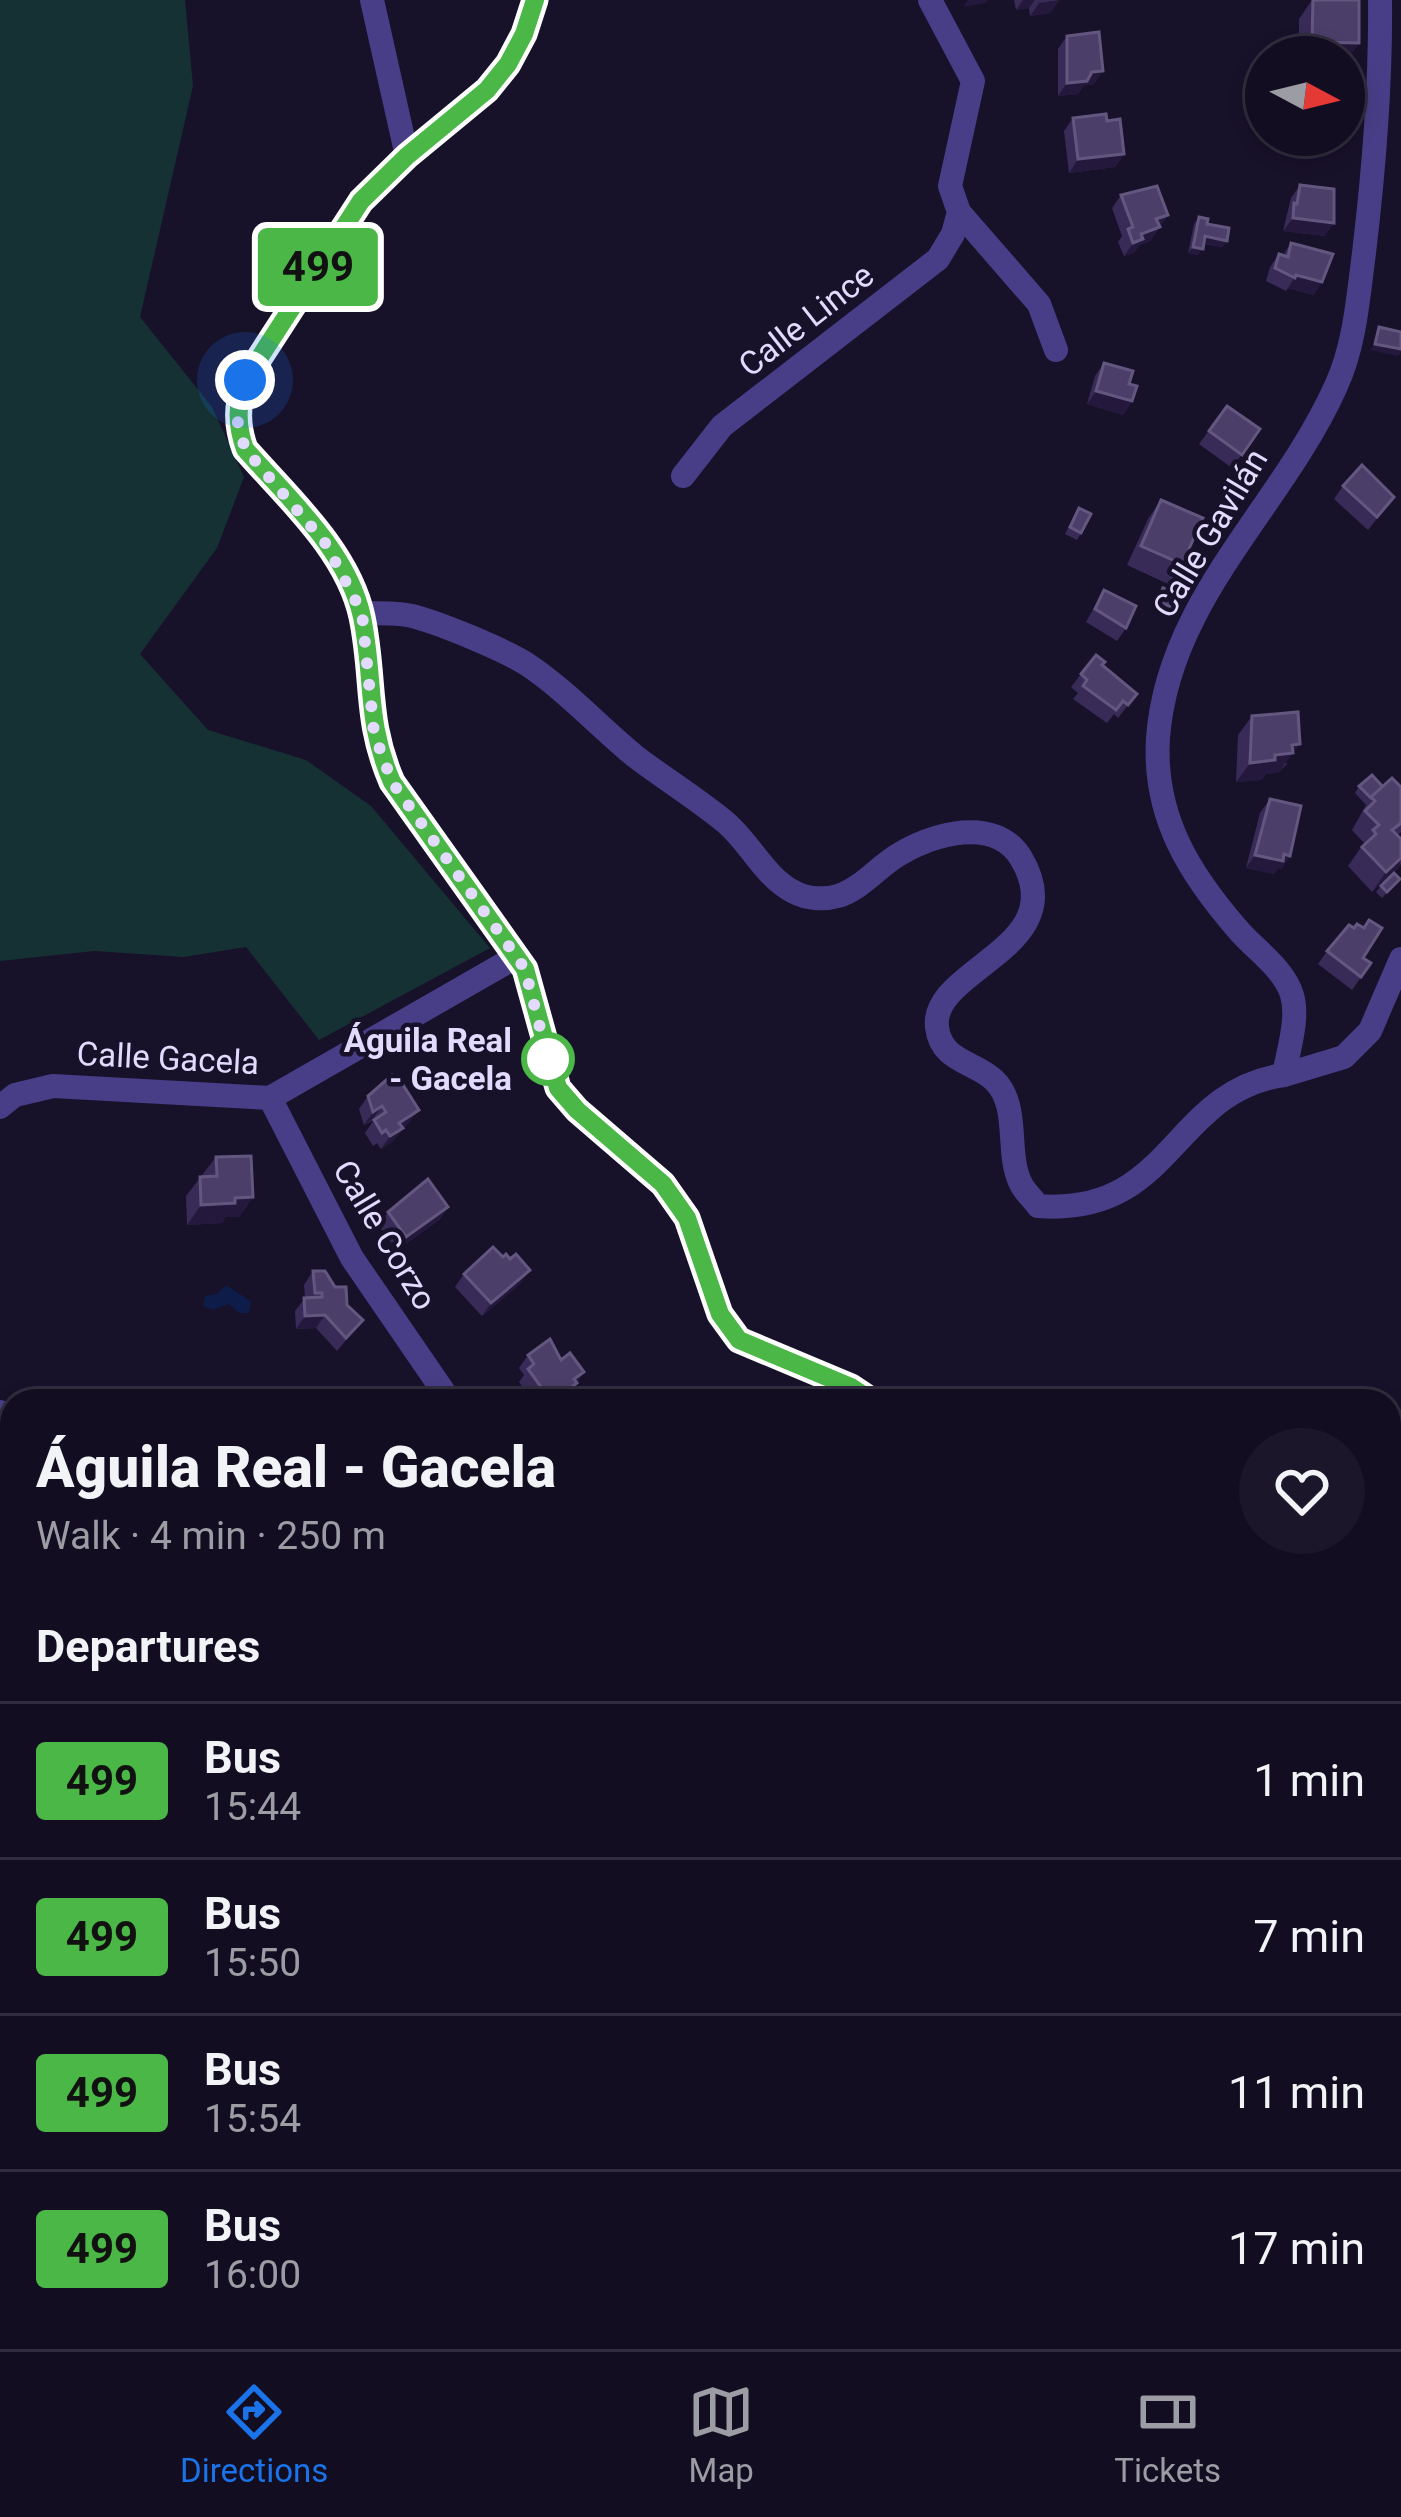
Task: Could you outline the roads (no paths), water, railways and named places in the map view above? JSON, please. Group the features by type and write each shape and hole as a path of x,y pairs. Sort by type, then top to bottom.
{"street":[{"path":"372,0 407,156"},
{"path":"535,0 524,34 487,90 361,201 245,380 237,419 245,449 326,544 362,613 370,710 386,769 516,957 534,996 558,1088 663,1184 687,1218 720,1314 739,1340 854,1389"},
{"name":"Calle Lince","path":"683,476 722,426 938,259 953,234 958,212 950,186 973,81 930,0"},
{"name":"Calle Gavilán","path":"1284,1076 1294,1014 1292,994 1177,846 1160,801 1159,739 1168,678 1192,616 1319,420 1338,382 1355,325 1371,194 1380,0"},
{"path":"958,212 1039,304 1056,350"},
{"path":"362,613 412,615 524,662 638,758 729,825 792,892 814,899 835,898 897,855 935,837 968,832 994,835 1014,848 1024,862 1032,890 1028,915 1017,938 950,993 939,1012 937,1028 947,1052 994,1080 1008,1104 1021,1183 1038,1206 1068,1208 1111,1198 1162,1161 1210,1105 1258,1079 1344,1057 1370,1031 1401,959"},
{"name":"Calle Gacela","path":"0,1107 15,1095 53,1086 270,1098 516,957"},
{"name":"Calle Corzo","path":"270,1098 352,1258 442,1389"}],"water":[{"path":"226,1285 251,1301 249,1313 239,1313 229,1304 213,1310 203,1306 205,1296 217,1294"}],"place":[{"name":"Águila Real - Gacela","path":"548,1059"}]}
